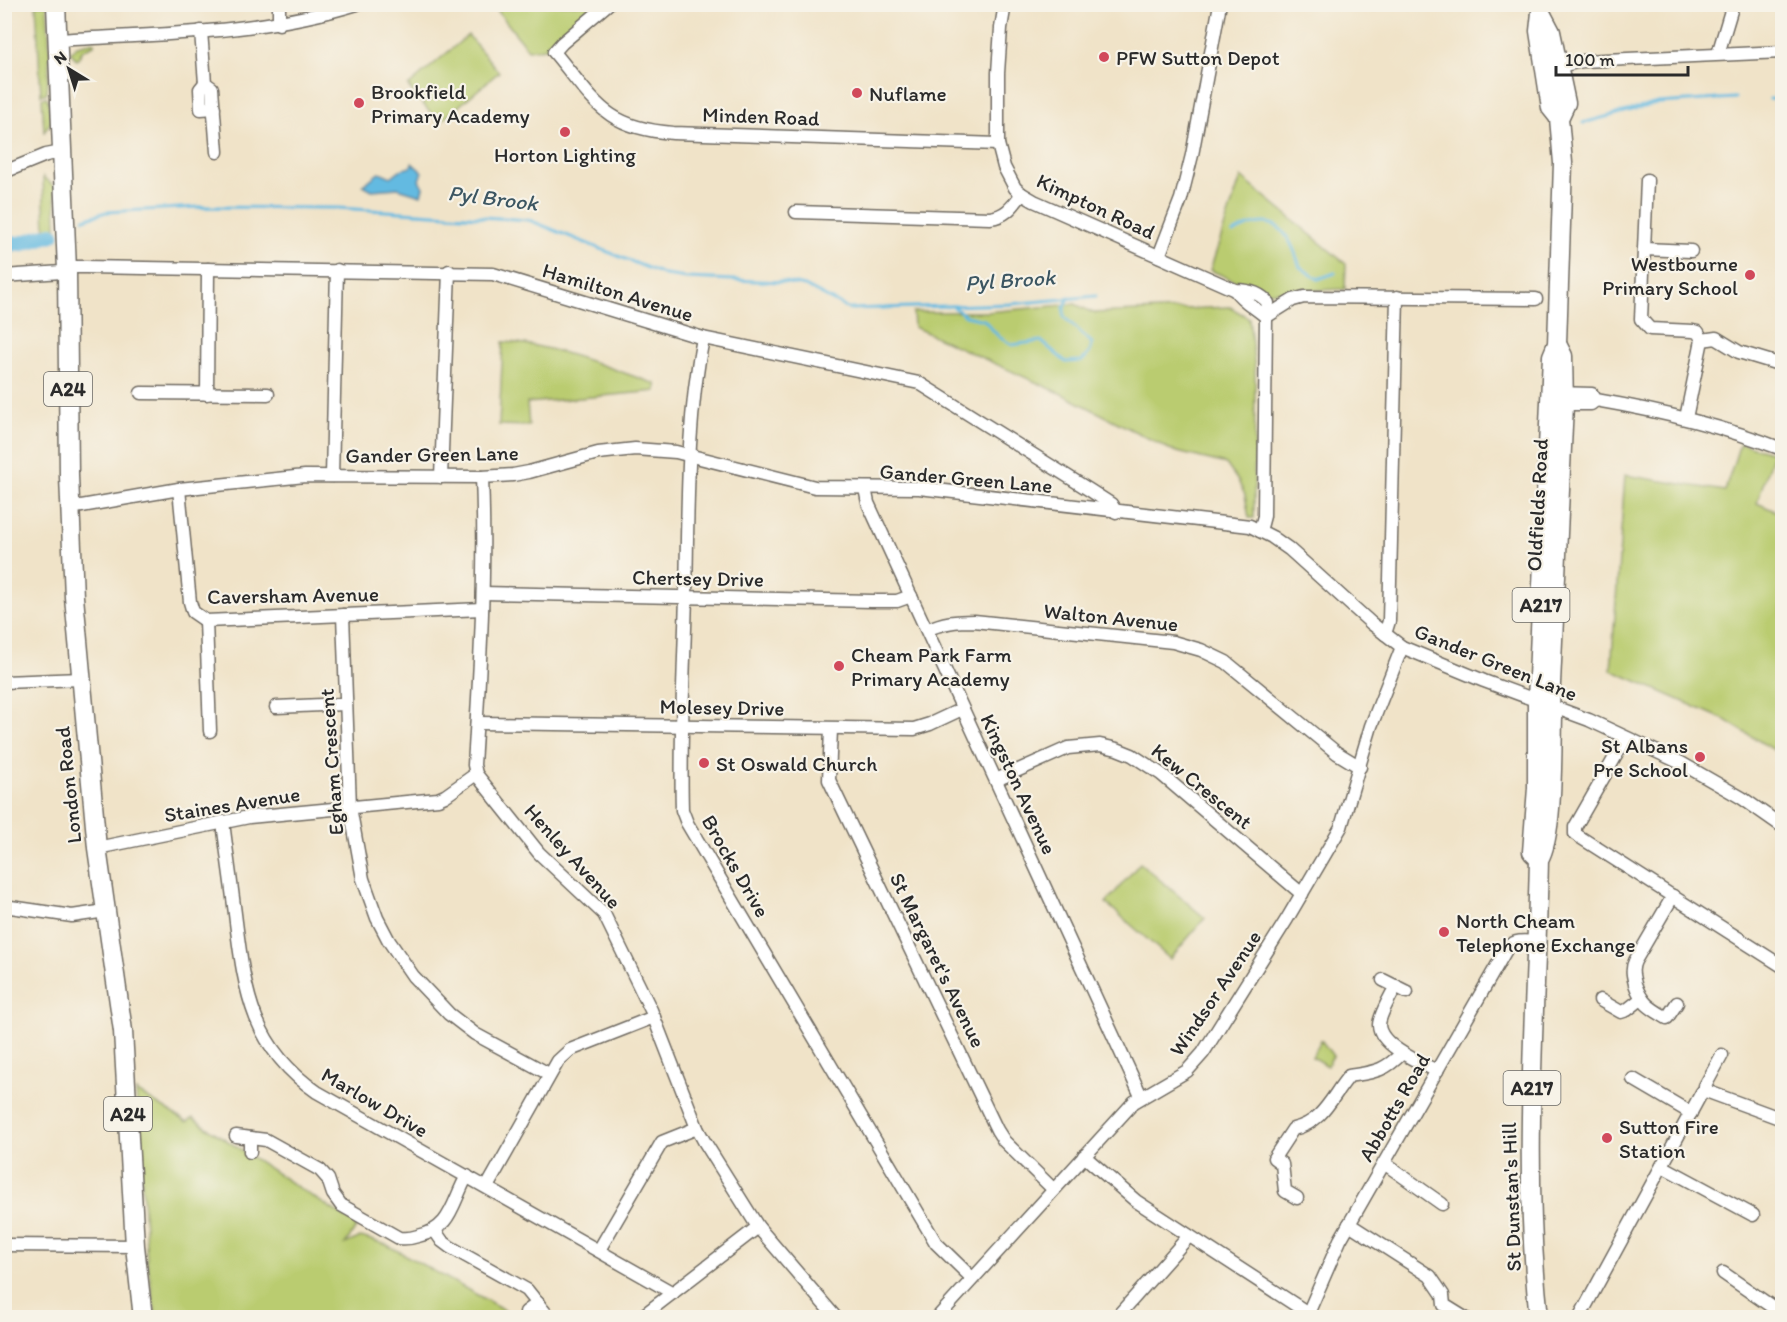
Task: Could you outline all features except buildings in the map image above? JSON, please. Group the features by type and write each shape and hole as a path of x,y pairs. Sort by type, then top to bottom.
{"highway":[{"name":"A24","path":"56,4 62,152"},
{"name":"Oldfields Road","path":"1541,9 1551,32 1566,103 1559,118 1563,163 1557,344 1563,356 1558,399 1543,703"},
{"name":"Oldfields Road","path":"1541,9 1539,31 1551,108 1559,118"},
{"name":"London Road","path":"62,152 67,270 70,508 74,597 97,848 123,1031 135,1246 143,1317"},
{"name":"St Dunstan's Hill","path":"1539,1317 1531,1208 1530,1140 1539,859 1545,850 1549,818 1553,715 1543,703"}],"street":[{"path":"279,4 279,24"},
{"path":"58,40 279,24 357,4"},
{"name":"Minden Road","path":"608,4 554,52 600,108 624,123 646,130 998,144"},
{"name":"Kimpton Road","path":"1005,4 998,73 998,144 1008,177 1022,194 1107,235 1235,290 1239,296 1266,317"},
{"path":"1159,256 1181,199 1192,155 1220,4"},
{"path":"1718,54 1733,4"},
{"path":"201,31 205,83 212,88 217,152"},
{"path":"1560,68 1583,61 1782,52"},
{"path":"4,172 46,155 62,152"},
{"path":"1647,180 1641,319 1650,329 1698,332 1702,340 1686,418"},
{"path":"796,212 990,218 1006,213 1022,194"},
{"path":"1644,249 1691,251"},
{"name":"Hamilton Avenue","path":"4,276 62,272 72,267 493,274 703,338 919,383 1111,504 1116,512"},
{"path":"207,394 208,269"},
{"path":"332,476 337,270"},
{"path":"441,477 449,272"},
{"path":"1260,531 1264,516 1266,317 1293,300 1304,297 1536,299"},
{"path":"1385,634 1389,621 1397,297"},
{"name":"Brocks Drive","path":"703,338 696,376 690,455 682,725 682,810 687,823 936,1243 972,1278"},
{"path":"1702,340 1716,338 1739,352 1782,365"},
{"path":"141,393 268,394"},
{"path":"1558,399 1591,404 1596,400 1686,418 1782,449"},
{"name":"Gander Green Lane","path":"70,508 179,489 281,478 482,477 529,472 615,450 655,449 690,455 815,488 919,488 1084,509 1250,526 1289,549 1402,647 1452,669 1583,717 1687,767 1742,798 1782,826"},
{"path":"476,774 474,765 483,593 482,477"},
{"name":"Kingston Avenue","path":"866,488 868,503 1141,1096"},
{"name":"Caversham Avenue","path":"179,489 190,602 194,612 206,621 482,609"},
{"path":"1084,509 1091,491"},
{"name":"Chertsey Drive","path":"483,593 872,601 897,601 911,597"},
{"name":"Egham Crescent","path":"343,615 350,807 363,879 377,918 389,941 413,976 449,1014 468,1029 549,1074"},
{"path":"206,621 210,731"},
{"name":"Walton Avenue","path":"927,630 951,621 974,621 1173,642 1189,646 1226,662 1342,757 1360,767"},
{"name":"Windsor Avenue","path":"937,1317 1141,1096 1180,1076 1194,1066 1302,894 1341,827 1381,696 1402,647"},
{"path":"4,682 81,679"},
{"path":"276,707 345,704"},
{"name":"Molesey Drive","path":"477,723 914,729 962,710"},
{"name":"St Margaret's Avenue","path":"831,729 829,780 997,1130 1004,1141 1053,1189"},
{"path":"1626,738 1575,827 1575,834 1782,966"},
{"name":"Kew Crescent","path":"996,780 1068,748 1100,745 1117,749 1132,755 1161,774 1302,894"},
{"name":"Staines Avenue","path":"97,848 259,815 438,799 476,774"},
{"name":"Henley Avenue","path":"476,774 534,848 604,914 654,1017 697,1128 758,1227 835,1317"},
{"name":"Marlow Drive","path":"223,822 243,978 256,1021 275,1052 299,1080 673,1293"},
{"path":"1673,896 1633,965 1634,978 1641,999 1667,1018 1677,1003"},
{"path":"4,906 72,916 106,911"},
{"name":"Abbotts Road","path":"1310,1316 1340,1240 1507,948 1520,941 1537,942"},
{"path":"1383,980 1401,989 1386,1005 1379,1024 1381,1031 1402,1053 1437,1071"},
{"path":"1600,1000 1621,1012 1641,999"},
{"path":"487,1187 558,1061 570,1050 654,1017"},
{"path":"1297,1198 1285,1191 1282,1164 1274,1158 1293,1129 1303,1127 1324,1111 1349,1076 1378,1071 1402,1053"},
{"path":"1706,1091 1705,1086 1722,1055"},
{"path":"1633,1079 1691,1113"},
{"path":"1579,1317 1702,1092 1706,1091 1782,1119"},
{"path":"599,1250 662,1142 697,1128"},
{"path":"237,1136 266,1140 320,1170 328,1179 333,1194 341,1204 393,1235 405,1239 435,1232 446,1220 467,1176"},
{"path":"250,1138 250,1152"},
{"path":"1084,1156 1136,1201 1310,1316"},
{"path":"1384,1163 1442,1204"},
{"path":"1662,1166 1753,1215"},
{"path":"1349,1224 1430,1276 1441,1291 1444,1305 1465,1317"},
{"path":"640,1317 758,1227"},
{"path":"435,1232 442,1241 527,1290 547,1315"},
{"path":"1116,1317 1189,1236"},
{"path":"4,1245 135,1246"},
{"path":"1723,1273 1778,1311"},
{"path":"526,1312 538,1303"}],"green space":[{"path":"36,5 47,5 50,54 47,93 41,95"},
{"path":"507,5 604,5 555,47 528,50 497,10"},
{"path":"468,35 499,72 439,123 408,86"},
{"path":"94,42 94,45 83,50 77,60 70,52 77,46"},
{"path":"46,97 51,122 44,132 42,98"},
{"path":"43,177 55,187 56,228 45,231"},
{"path":"1241,177 1346,264 1345,289 1260,292 1210,270"},
{"path":"1075,304 1093,313 1230,307 1249,318 1255,370 1254,518 1249,518 1245,495 1226,464 1173,451 1062,394 914,327 913,312 987,312"},
{"path":"503,342 521,343 580,358 656,384 656,391 527,403 529,426 499,425"},
{"path":"1740,443 1773,453 1757,503 1782,514 1782,755 1723,719 1611,670 1625,475 1725,491"},
{"path":"1140,863 1205,918 1170,959 1106,903"},
{"path":"1321,1040 1333,1056 1327,1066 1312,1057"},
{"path":"136,1091 187,1122 193,1118 358,1225 345,1244 361,1237 387,1245 513,1317 156,1317 147,1260"}],"water":[{"path":"412,163 422,172 419,180 423,187 421,195 398,188 372,190 363,185 380,172 391,177 400,170 411,167"}],"waterway":[{"path":"1583,123 1658,103 1735,98"},
{"path":"1770,99 1782,100"},
{"name":"Pyl Brook","path":"84,219 106,212 199,207 338,208 529,220 665,275 784,282 805,286 849,309 1010,304 1096,296"},
{"name":"Pyl Brook","path":"1233,233 1247,226 1269,223 1284,233 1300,267 1318,279 1335,273"},
{"name":"Pyl Brook","path":"4,244 20,244 52,234"},
{"name":"Pyl Brook","path":"955,308 966,316 984,320 999,337 1012,345 1041,341 1066,362 1082,361 1090,352 1092,343 1064,317 1064,308 1069,298"}],"place":[{"name":"PFW Sutton Depot","path":"1104,57"},
{"name":"Nuflame","path":"857,93"},
{"name":"Brookfield Primary Academy","path":"359,103"},
{"name":"Horton Lighting","path":"565,132"},
{"name":"Westbourne Primary School","path":"1750,275"},
{"name":"Cheam Park Farm Primary Academy","path":"839,666"},
{"name":"St Albans Pre School","path":"1700,757"},
{"name":"St Oswald Church","path":"704,763"},
{"name":"North Cheam Telephone Exchange","path":"1444,932"},
{"name":"Sutton Fire Station","path":"1607,1138"}]}
